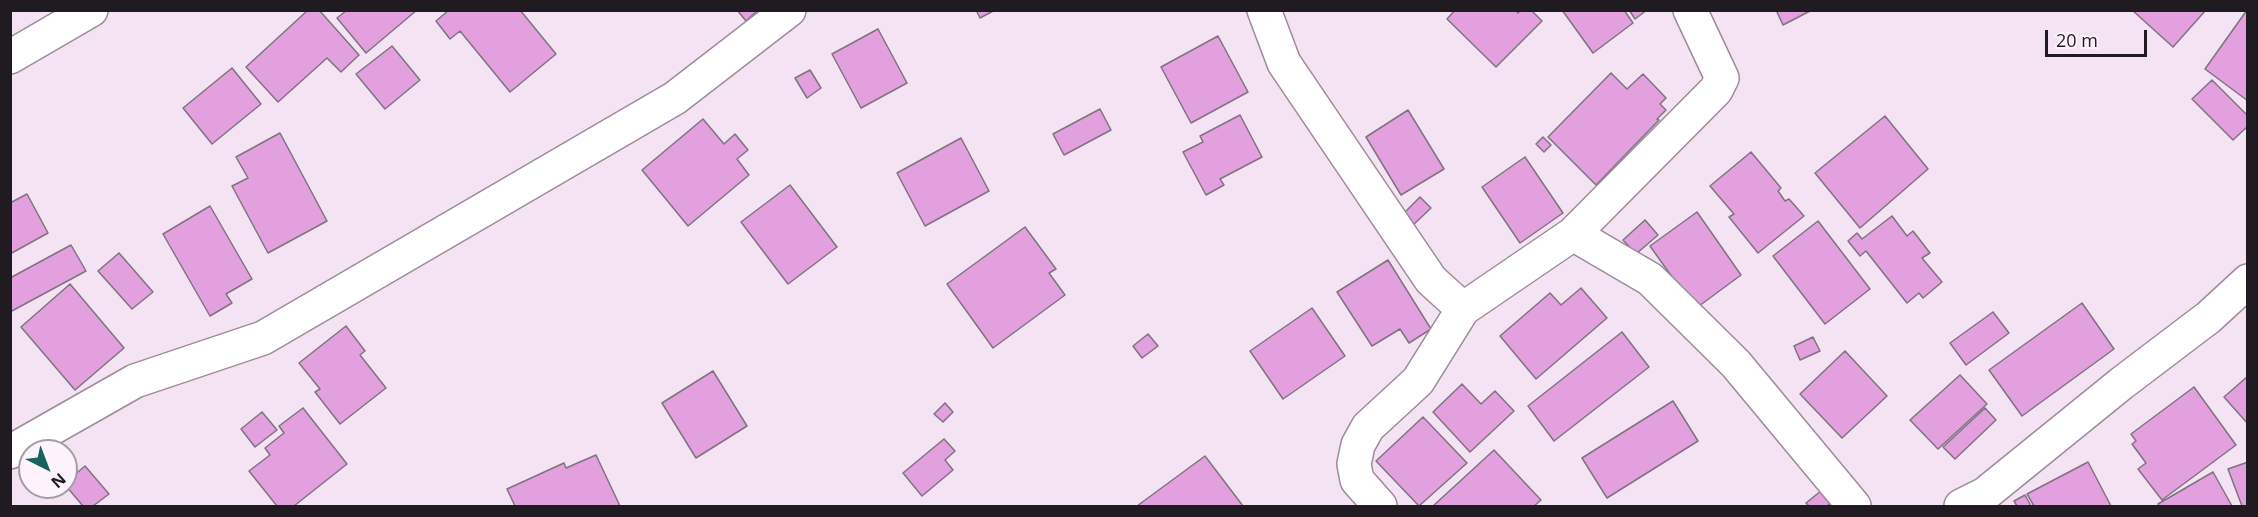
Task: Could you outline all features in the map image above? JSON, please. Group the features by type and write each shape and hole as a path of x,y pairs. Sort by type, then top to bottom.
{"street":[{"path":"10,57 91,10"},
{"path":"10,452 135,381 263,338 675,98 789,10"},
{"path":"1264,10 1284,63 1431,280 1463,309"},
{"path":"1380,507 1358,480 1353,464 1358,445 1368,427 1418,381 1463,309 1573,234 1716,90 1722,78 1690,10"},
{"path":"1573,234 1650,279 1736,364 1854,507"},
{"path":"1961,507 1985,494 2122,383 2209,317 2247,281"}],"building":[{"path":"308,10 319,10 359,55 341,72 327,58 278,102 246,67"},
{"path":"347,10 417,10 366,53 337,18"},
{"path":"449,10 520,10 556,54 510,92 460,31 450,39 436,21"},
{"path":"737,10 758,10 746,21"},
{"path":"976,10 995,10 980,18"},
{"path":"1455,10 1515,10 1518,13 1520,10 1531,10 1542,21 1496,67 1447,19"},
{"path":"1562,10 1624,10 1633,23 1593,53"},
{"path":"1629,10 1647,10 1635,19"},
{"path":"1776,10 1812,10 1783,25"},
{"path":"2132,10 2206,10 2173,47"},
{"path":"2248,10 2248,101 2205,69"},
{"path":"878,29 907,83 861,108 832,54"},
{"path":"1218,36 1248,92 1191,123 1161,67"},
{"path":"392,46 420,80 385,109 356,74"},
{"path":"232,68 261,104 212,144 183,108"},
{"path":"810,70 821,88 807,98 795,78"},
{"path":"1611,73 1627,89 1643,74 1666,98 1660,104 1666,110 1596,185 1548,137"},
{"path":"2212,80 2248,116 2248,126 2233,140 2192,99"},
{"path":"1100,109 1111,130 1064,155 1053,134"},
{"path":"1408,110 1444,169 1401,195 1366,137"},
{"path":"1240,115 1262,157 1220,179 1224,185 1206,195 1183,152 1203,142 1200,136"},
{"path":"1885,116 1928,169 1860,228 1815,173"},
{"path":"703,119 724,144 735,134 748,150 737,159 749,175 688,226 642,170"},
{"path":"280,133 327,221 268,253 232,186 248,178 236,157"},
{"path":"1543,137 1551,145 1544,152 1536,144"},
{"path":"961,138 989,191 925,226 897,173"},
{"path":"1751,152 1781,188 1778,191 1785,201 1789,199 1804,216 1758,253 1729,217 1734,214 1710,186"},
{"path":"1525,157 1563,213 1520,243 1482,187"},
{"path":"790,185 837,247 788,284 741,222"},
{"path":"27,194 48,233 10,254 10,203"},
{"path":"1420,197 1431,208 1411,227 1401,216"},
{"path":"210,206 252,279 226,294 232,303 210,316 163,234"},
{"path":"1697,212 1741,275 1695,309 1650,246"},
{"path":"1892,216 1907,236 1913,231 1930,253 1922,258 1942,282 1923,298 1919,293 1907,303 1866,251 1860,256 1848,241 1857,233 1862,239"},
{"path":"1645,220 1658,235 1636,254 1623,240"},
{"path":"1818,221 1870,289 1825,324 1773,256"},
{"path":"1025,227 1056,269 1049,273 1065,295 993,348 947,284"},
{"path":"71,245 86,271 10,312 10,278"},
{"path":"119,253 153,292 132,309 98,271"},
{"path":"1388,260 1431,329 1409,343 1400,329 1372,346 1337,292"},
{"path":"70,284 124,348 75,390 21,327"},
{"path":"1581,288 1607,318 1536,379 1500,336 1550,293 1561,305"},
{"path":"2082,303 2114,349 2022,416 1989,370"},
{"path":"1312,308 1345,356 1283,399 1250,351"},
{"path":"1993,312 2009,333 1966,365 1950,343"},
{"path":"346,326 365,351 360,355 386,388 340,424 315,392 320,389 299,363"},
{"path":"1622,332 1649,367 1554,441 1528,406"},
{"path":"1148,334 1158,346 1142,358 1133,346"},
{"path":"1813,337 1820,351 1800,360 1794,346"},
{"path":"1845,351 1887,396 1842,438 1800,394"},
{"path":"713,371 747,426 696,458 662,403"},
{"path":"1960,375 1987,404 1938,449 1910,420"},
{"path":"2248,376 2248,424 2224,397"},
{"path":"1462,384 1481,404 1495,391 1514,411 1470,452 1433,412"},
{"path":"2194,387 2236,445 2162,500 2138,469 2146,463 2132,444 2136,441 2131,434"},
{"path":"1673,401 1698,441 1607,498 1582,458"},
{"path":"945,403 953,412 943,422 934,414"},
{"path":"303,408 347,464 294,506 277,506 249,471 270,455 265,448 284,433 279,426"},
{"path":"1985,408 1996,420 1955,459 1943,447"},
{"path":"262,412 277,430 255,447 241,429"},
{"path":"1423,417 1467,463 1419,506 1376,461"},
{"path":"944,439 955,451 945,460 953,470 922,496 903,473"},
{"path":"1494,450 1541,500 1534,506 1433,506"},
{"path":"596,455 620,506 515,506 507,489 564,463 566,468"},
{"path":"1205,456 1243,506 1137,506"},
{"path":"2088,462 2111,506 2034,506 2027,494"},
{"path":"2248,462 2248,506 2242,506 2228,469"},
{"path":"85,466 109,494 93,506 83,506 77,499 78,472"},
{"path":"2213,472 2232,506 2159,506 2158,504"},
{"path":"1822,490 1832,503 1827,506 1809,506 1806,503"},
{"path":"2025,495 2031,506 2017,506 2014,501"}]}
